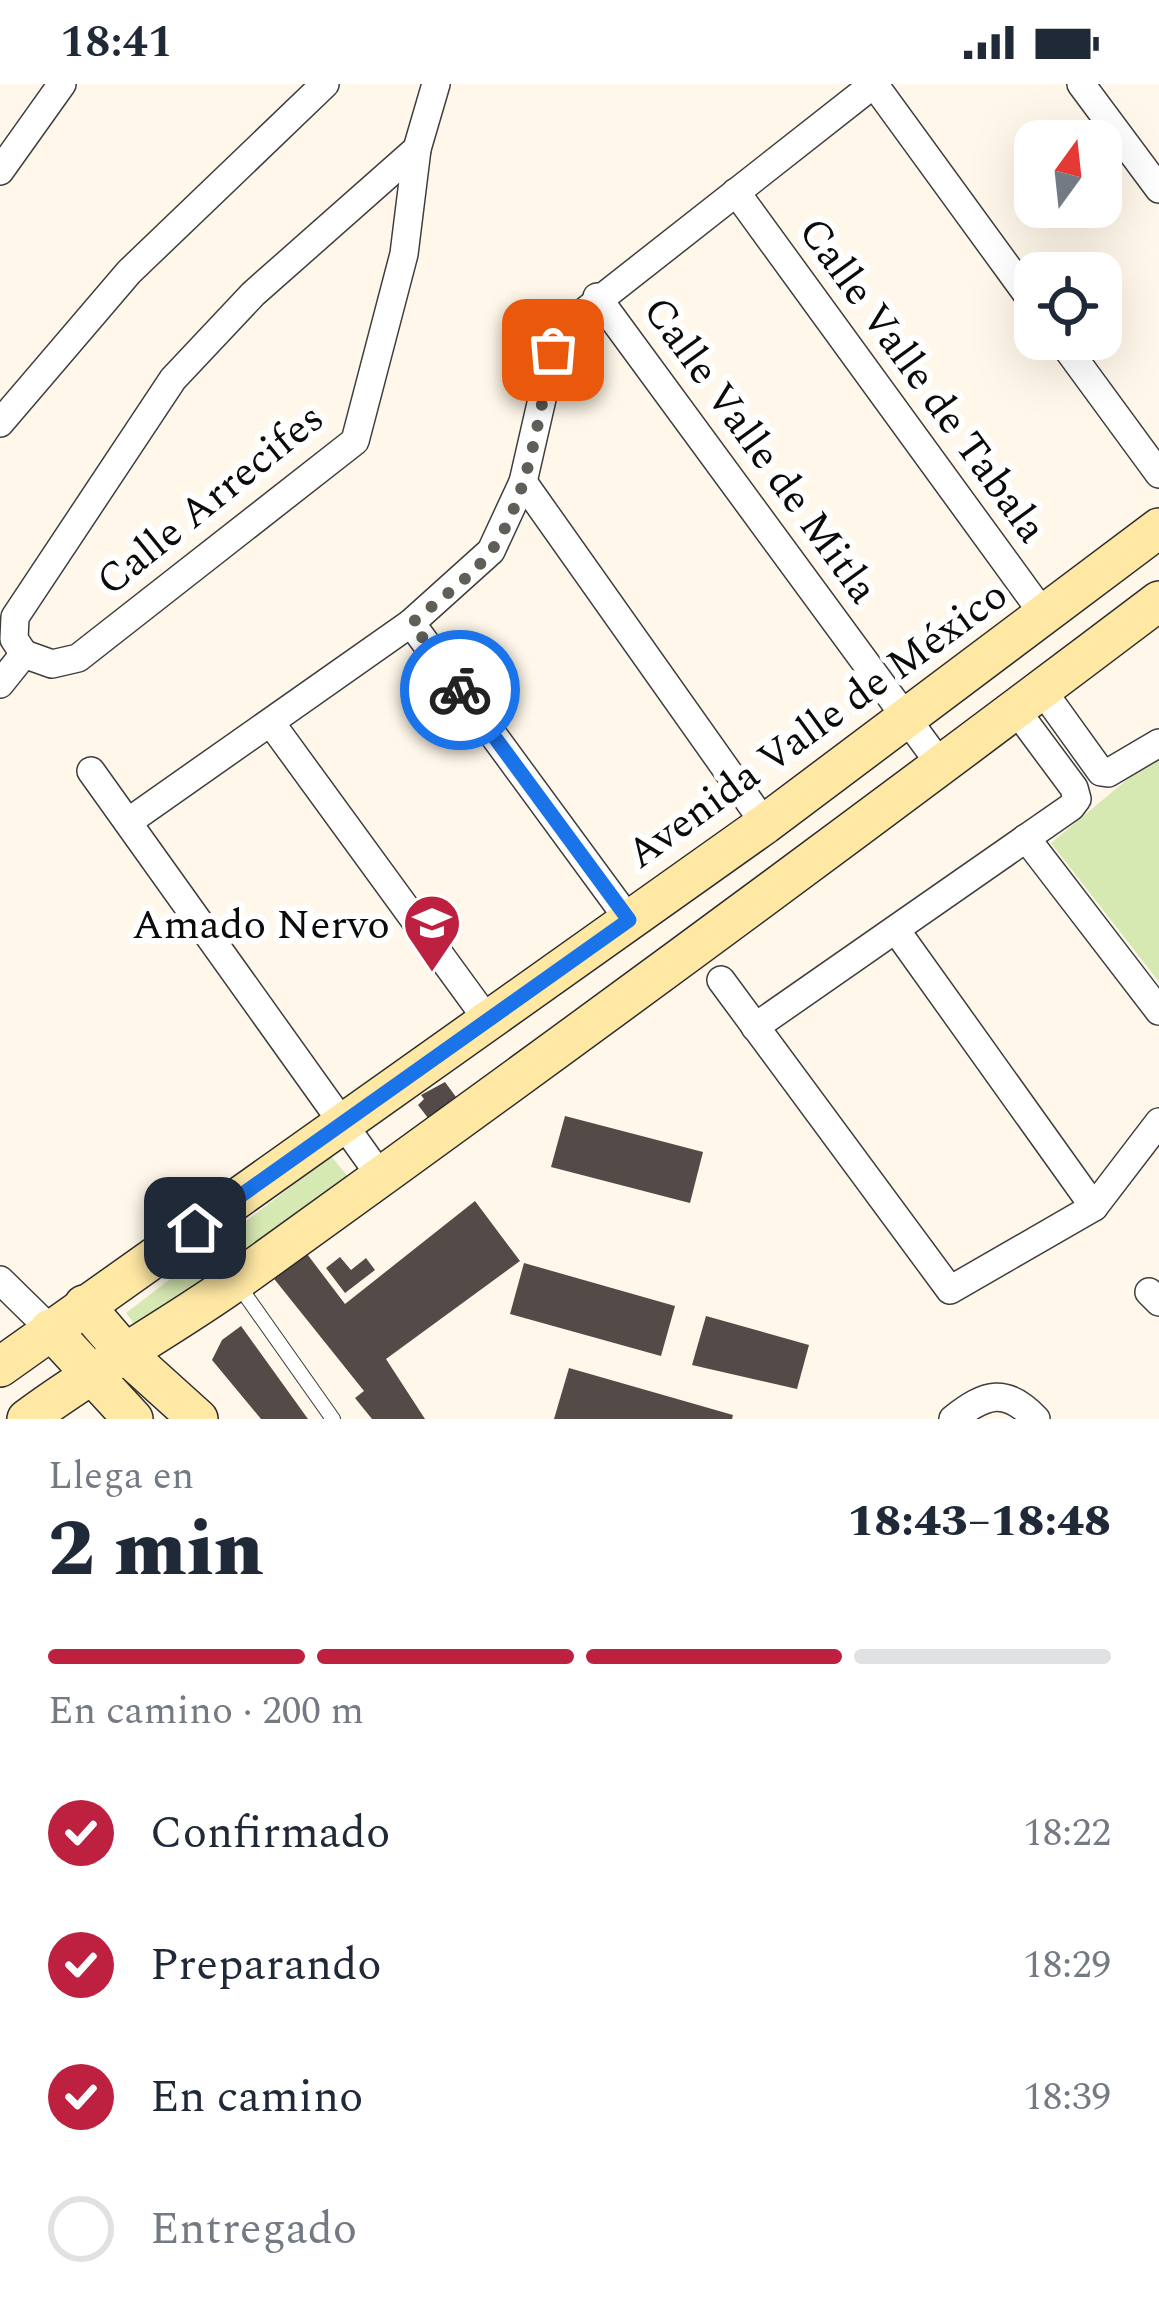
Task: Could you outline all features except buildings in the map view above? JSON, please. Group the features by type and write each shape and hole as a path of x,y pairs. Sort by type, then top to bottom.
{"street":[{"path":"0,171 62,84"},
{"path":"0,423 129,272 325,84"},
{"name":"Calle Arrecifes","path":"24,654 52,664 78,658 355,441 404,254 417,149 436,84"},
{"path":"128,822 412,623 491,551 523,482 553,350 597,297 874,84 1014,275"},
{"path":"1081,84 1159,189"},
{"path":"0,684 24,654 14,639 14,617 173,379 287,262 417,149"},
{"name":"Calle Valle de Tabala","path":"736,192 1044,615"},
{"name":"Calle Valle de Mitla","path":"597,297 943,768"},
{"path":"1075,360 1159,474"},
{"path":"523,482 765,824"},
{"name":"Avenida Valle de México","path":"0,1367 765,824 1159,528"},
{"path":"27,1419 88,1373 126,1354 236,1281 943,768 1159,601"},
{"path":"412,623 629,920"},
{"path":"1029,700 1101,772 1108,773 1159,743"},
{"path":"755,1028 1077,799 1029,700"},
{"path":"271,723 489,1022"},
{"path":"91,771 379,1174"},
{"path":"1026,838 1159,1011"},
{"path":"896,930 1094,1207"},
{"path":"721,980 944,1287 957,1288 1094,1207 1159,1122"},
{"path":"0,1280 50,1329 123,1416"},
{"path":"84,1305 126,1354 198,1419"},
{"path":"953,1419 986,1396 1002,1394 1019,1401 1036,1419"}],"lane":[{"path":"236,1281 333,1419"}],"green space":[{"path":"1159,753 1159,982 1051,843"},
{"path":"331,1156 349,1178 143,1335 126,1313"}],"way so far":[{"path":"460,690 412,623 491,551 514,508 553,350"}],"place":[{"name":"Amado Nervo","path":"432,974"}],"route":[{"path":"195,1228 629,920 460,690"}]}
